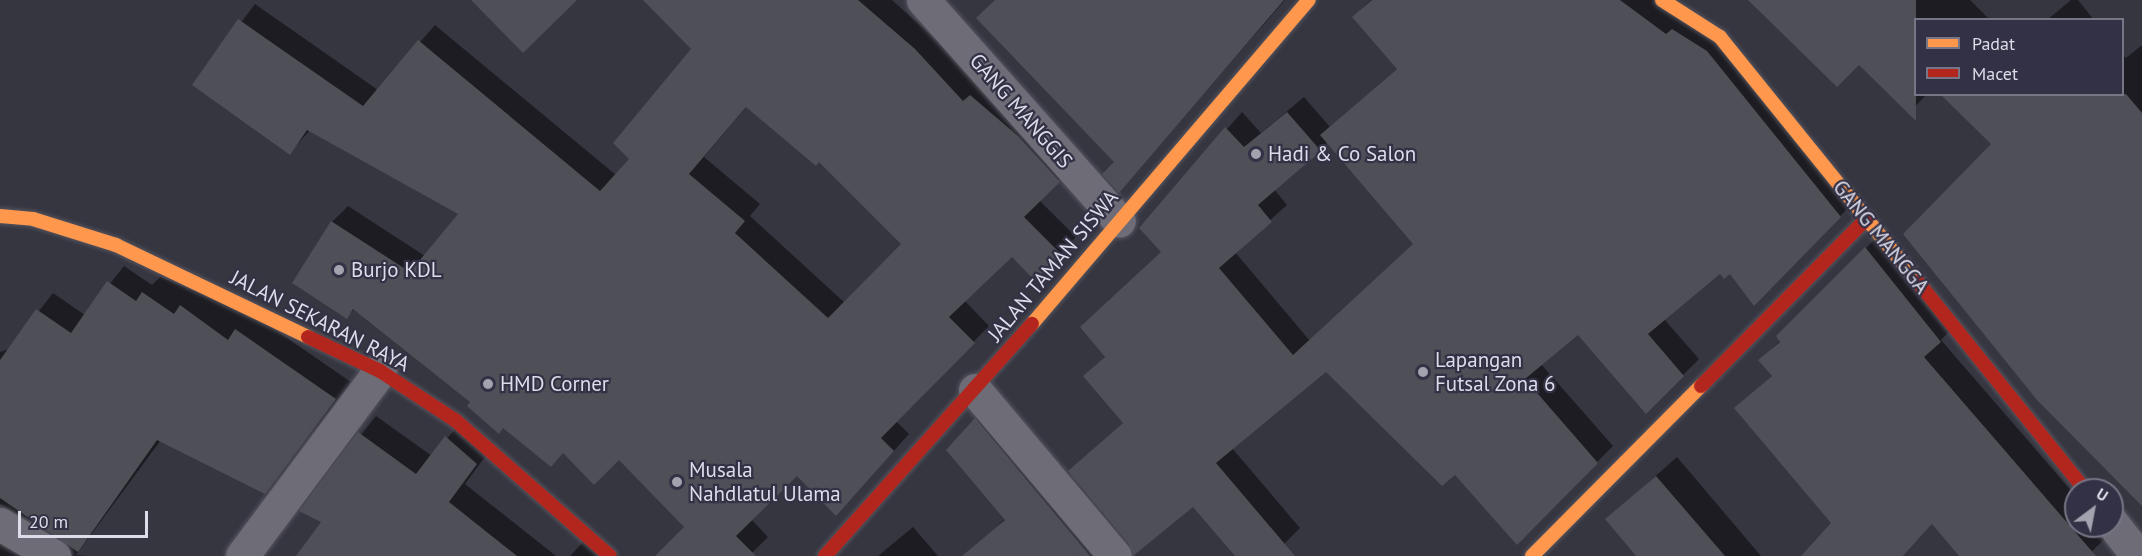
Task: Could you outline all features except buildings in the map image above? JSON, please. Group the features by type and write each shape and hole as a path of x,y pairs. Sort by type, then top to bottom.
{"main road":[{"name":"JALAN TAMAN SISWA","path":"825,556 975,390 1309,0"},
{"name":"GANG MANGGA","path":"1662,0 1720,37 2075,478"},
{"name":"JALAN SEKARAN RAYA","path":"0,216 33,219 116,245 380,371 455,420 610,556"},
{"path":"1532,556 1866,219"}],"street":[{"name":"GANG MANGGIS","path":"923,0 1119,221"},
{"path":"242,556 380,371"},
{"path":"975,390 1115,556"},
{"path":"0,525 54,556"},
{"path":"2124,535 2138,550"}],"traffic: slow":[{"path":"1032,324 1309,0"},
{"path":"1662,0 1720,37 1918,282"},
{"path":"0,216 33,219 116,245 308,337"},
{"path":"1532,556 1701,386"}],"traffic: jam":[{"path":"1701,386 1866,219"},
{"path":"1918,282 2075,478"},
{"path":"825,556 1032,324"},
{"path":"308,337 380,371 455,420 610,556"}],"place":[{"name":"Hadi & Co Salon","path":"1256,154"},
{"name":"Burjo KDL","path":"339,270"},
{"name":"Lapangan Futsal Zona 6","path":"1423,372"},
{"name":"HMD Corner","path":"488,384"},
{"name":"Musala Nahdlatul Ulama","path":"677,482"}]}
